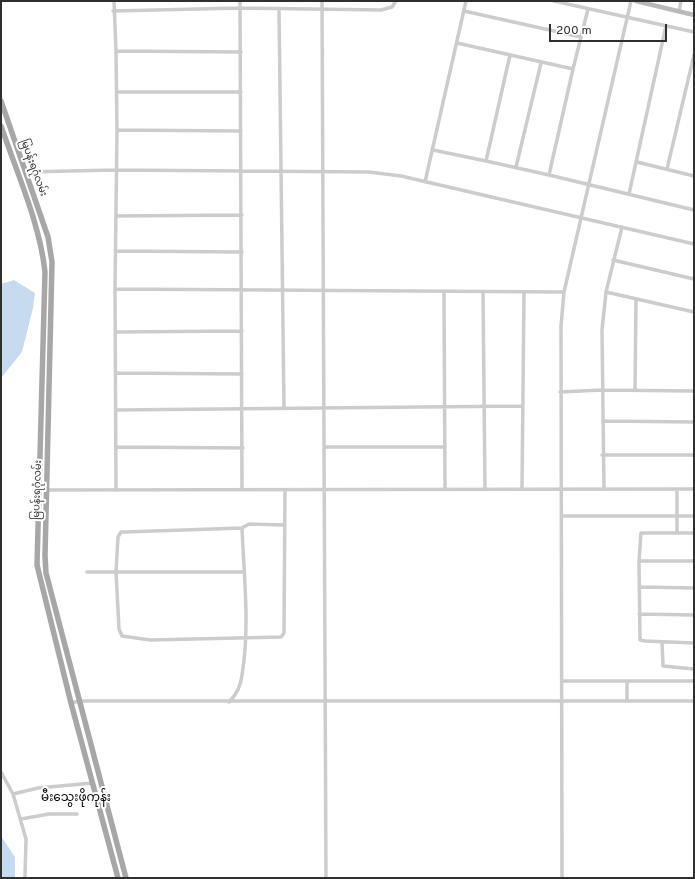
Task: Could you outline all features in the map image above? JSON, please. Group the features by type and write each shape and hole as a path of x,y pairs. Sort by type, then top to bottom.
{"main road":[{"name":"မြပန်းရဂုံလမ်း","path":"1,101 48,237 52,262 46,573 126,878"},
{"name":"မြပန်းရဂုံလမ်း","path":"1,126 38,233 45,272 38,490 38,571 71,703 118,878"}],"street":[{"path":"114,1 113,11 117,92 117,251 115,289 117,410 116,489"},
{"path":"240,1 242,171 242,489"},
{"path":"322,1 323,489 326,878"},
{"path":"113,11 240,8 381,10 392,7 396,1"},
{"path":"425,182 466,1"},
{"path":"554,1 694,32"},
{"path":"562,878 562,489 560,326 564,292 631,1"},
{"path":"636,1 694,15"},
{"path":"679,12 681,1"},
{"path":"279,9 284,408"},
{"path":"549,175 588,9"},
{"path":"464,11 581,37"},
{"path":"629,194 666,26"},
{"path":"457,43 573,70"},
{"path":"116,51 241,52"},
{"path":"486,161 510,55"},
{"path":"666,169 694,55"},
{"path":"516,167 541,63"},
{"path":"117,92 241,92"},
{"path":"117,130 241,131"},
{"path":"433,150 516,167 694,210"},
{"path":"637,162 694,176"},
{"path":"25,172 116,170 322,170 369,172 401,176 694,244"},
{"path":"117,216 242,215"},
{"path":"604,489 602,455 602,330 606,292 622,227"},
{"path":"117,251 242,252"},
{"path":"613,260 694,279"},
{"path":"115,289 564,292"},
{"path":"444,292 446,408 445,488"},
{"path":"483,292 486,489"},
{"path":"522,489 524,292"},
{"path":"606,292 694,312"},
{"path":"635,390 636,299"},
{"path":"116,332 242,331"},
{"path":"116,373 242,374"},
{"path":"560,392 602,390 694,391"},
{"path":"117,410 324,407 485,408 523,406"},
{"path":"602,421 694,422"},
{"path":"116,447 243,448"},
{"path":"324,447 445,447"},
{"path":"602,455 694,455"},
{"path":"676,533 677,488"},
{"path":"38,490 694,488"},
{"path":"284,525 249,524 242,528 121,532 118,537 116,572 119,629 122,636 150,640 279,638 284,633 285,490"},
{"path":"562,516 694,516"},
{"path":"229,702 235,696 242,676 245,639 242,528"},
{"path":"694,533 641,534 639,561 640,640 694,643"},
{"path":"639,561 694,561"},
{"path":"87,572 244,572"},
{"path":"639,587 694,588"},
{"path":"639,614 694,615"},
{"path":"662,642 663,666 694,669"},
{"path":"562,681 694,681"},
{"path":"627,681 627,700"},
{"path":"71,703 80,701 229,702 325,700 694,701"},
{"path":"1,772 13,794 26,839 25,878"},
{"path":"13,794 38,788 93,784"},
{"path":"21,819 49,814 77,814"}],"water":[{"path":"14,280 35,293 33,308 22,352 1,378 1,284"},
{"path":"1,836 15,857 15,878 1,878"}],"district":[{"name":"မီးသွေးဖိုကုန်း","path":"76,799"}]}
